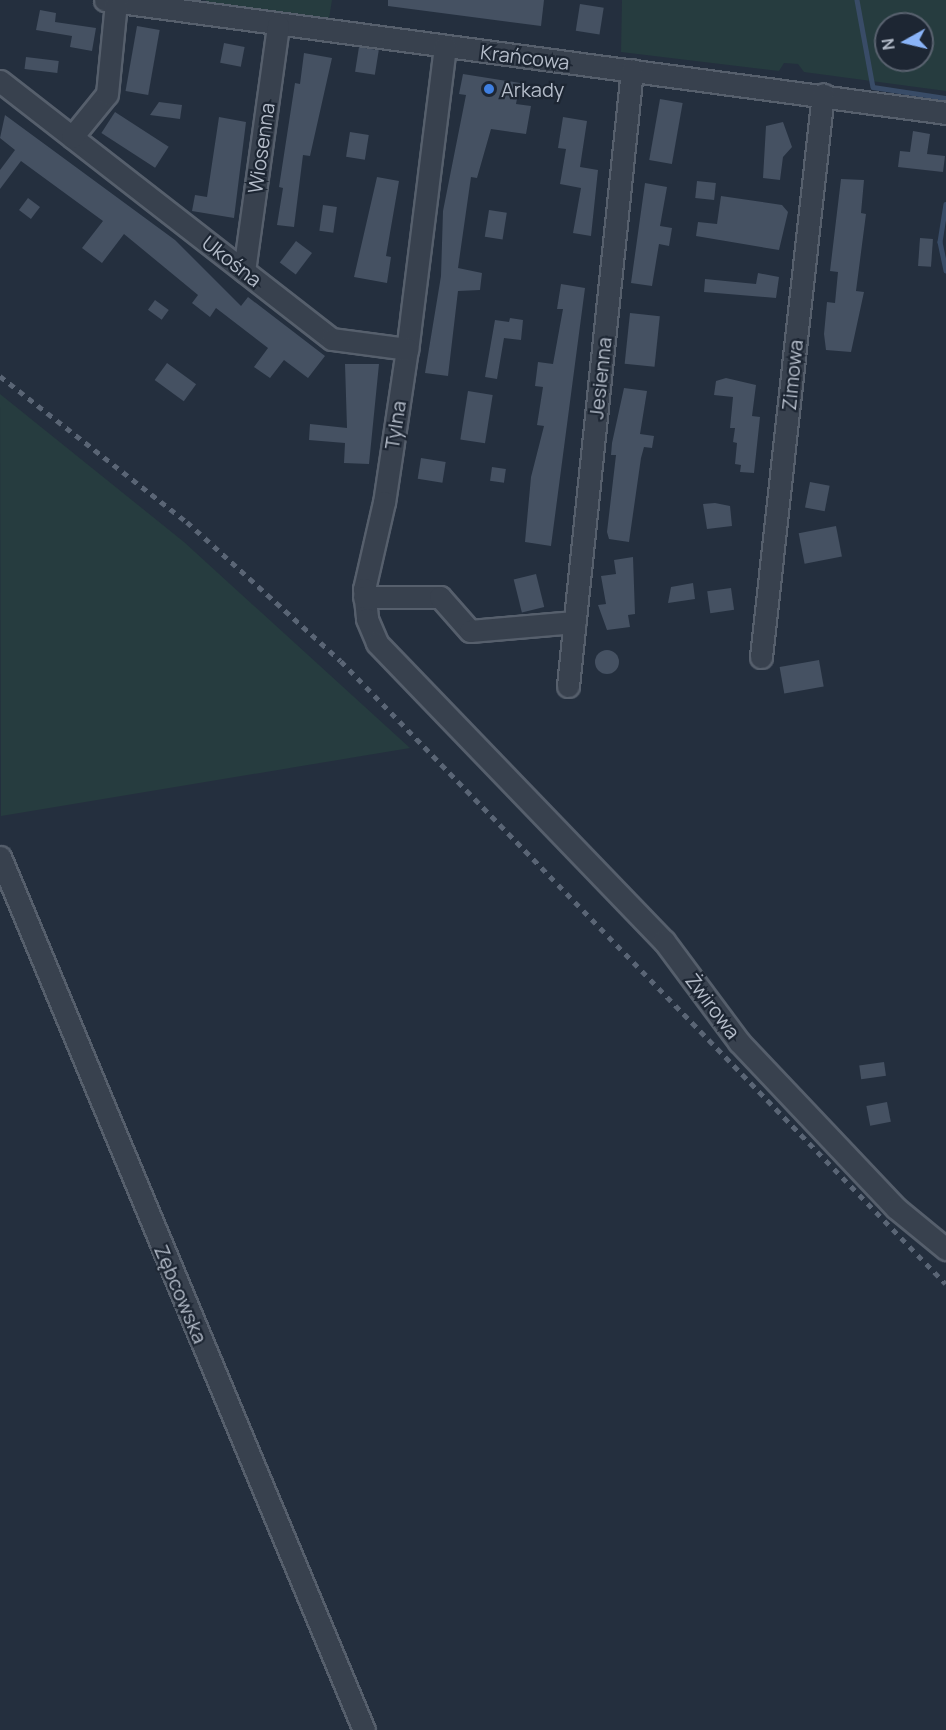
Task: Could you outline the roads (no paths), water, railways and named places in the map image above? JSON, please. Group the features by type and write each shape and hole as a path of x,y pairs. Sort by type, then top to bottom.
{"street":[{"name":"Krańcowa","path":"110,1 203,7 278,25 823,94 946,113"},
{"path":"72,137 107,94 110,1"},
{"name":"Wiosenna","path":"244,271 278,25"},
{"name":"Tylna","path":"445,46 407,349 364,597 367,619 377,643 486,757"},
{"name":"Jesienna","path":"568,686 633,70"},
{"name":"Ukośna","path":"0,81 332,339 407,349"},
{"name":"Zimowa","path":"761,657 823,94"},
{"path":"364,597 440,597 470,631 575,622"},
{"name":"Żwirowa","path":"486,757 663,941 739,1042 896,1208 946,1249"},
{"name":"Zębcowska","path":"0,857 364,1730"}],"waterway":[{"path":"857,0 873,87 946,98"},
{"path":"946,204 940,242 946,270"}],"railway":[{"path":"0,376 187,522 341,661 946,1284"}],"place":[{"name":"Arkady","path":"489,89"}]}
